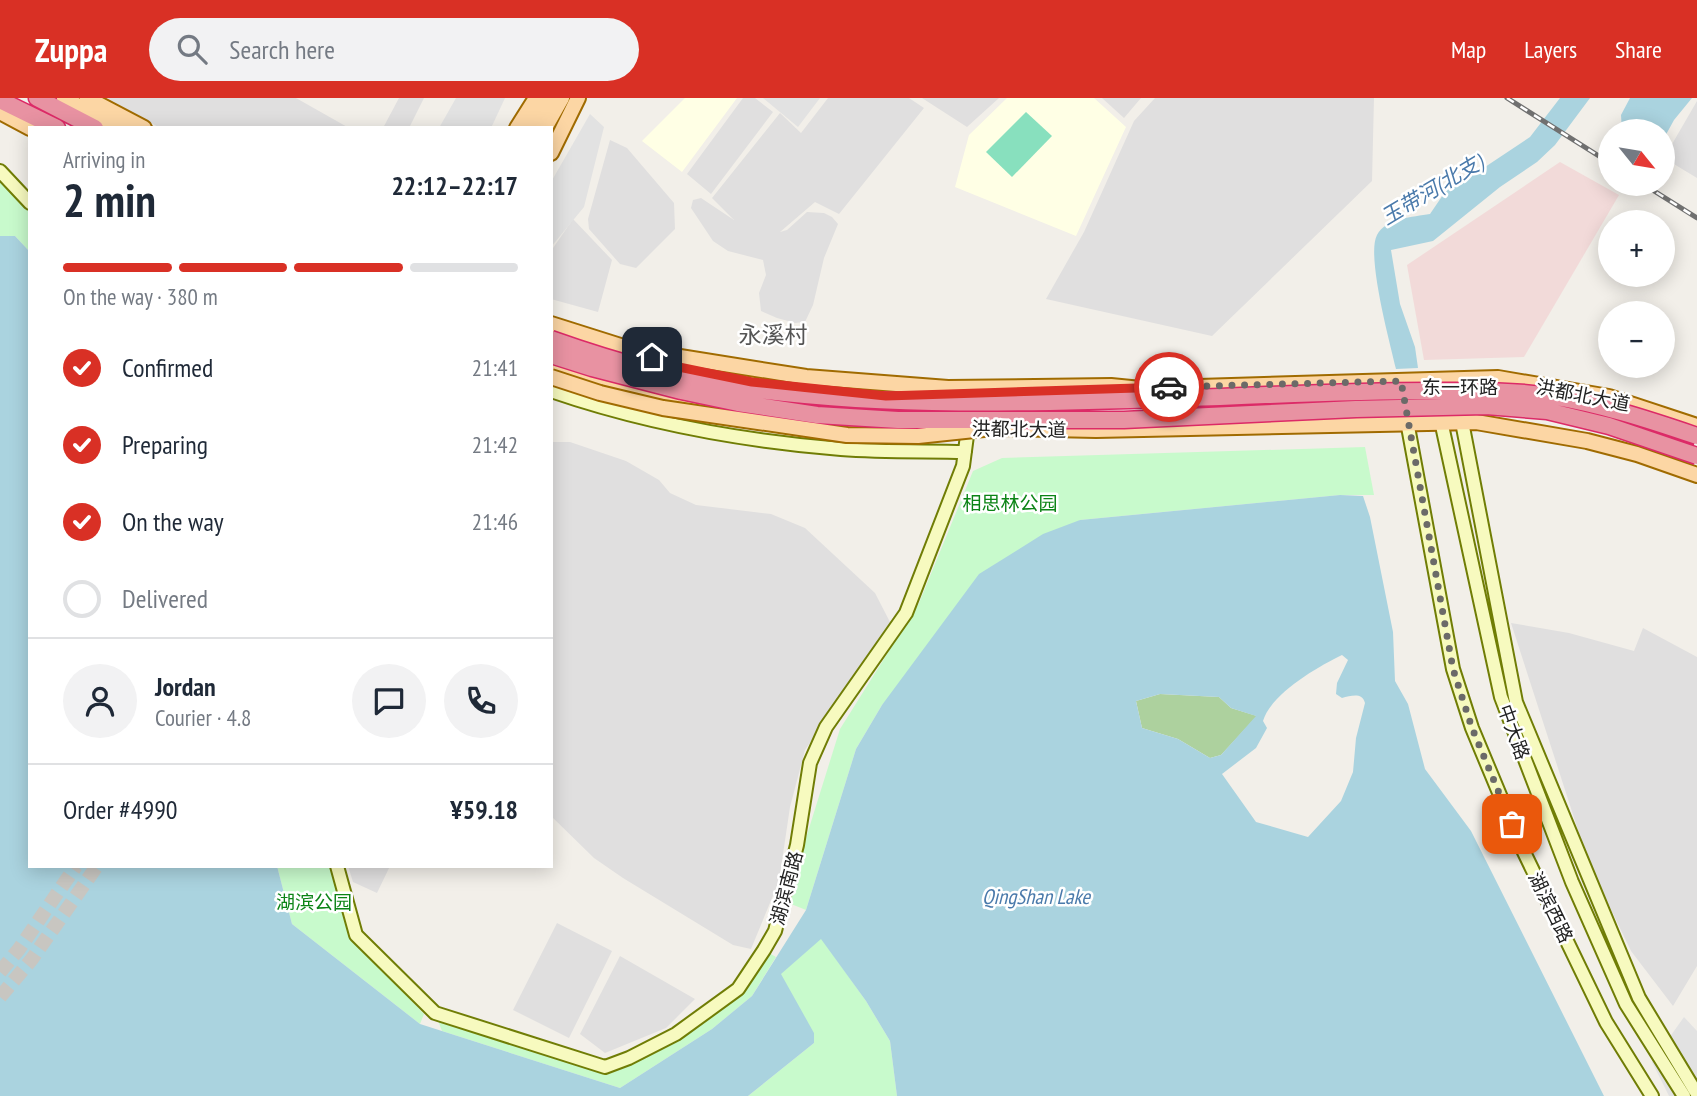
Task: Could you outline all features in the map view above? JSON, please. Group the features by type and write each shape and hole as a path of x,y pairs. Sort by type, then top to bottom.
{"highway":[{"path":"37,98 91,126"},
{"path":"0,100 53,126"},
{"name":"东一环路","path":"553,340 598,355 681,376 740,388 819,397 898,402 1010,404 1357,391 1489,391 1563,398 1697,436"},
{"name":"东一环路","path":"553,356 681,391 817,415 898,420 1051,421 1486,406 1547,411 1609,426 1697,456"}],"main road":[{"path":"64,98 115,126"},
{"path":"87,98 140,126"},
{"path":"518,126 536,98"},
{"path":"532,126 548,98"},
{"path":"546,126 562,98"},
{"path":"553,149 578,98"},
{"path":"0,112 28,127"},
{"name":"洪都北大道","path":"553,325 674,366 752,382 886,396 1498,378 1609,397 1697,426"},
{"path":"629,349 806,377 948,388 1111,386 1221,397"},
{"name":"洪都北大道","path":"553,370 644,397 766,418 881,427 1109,429 1476,422 1587,441 1637,454 1697,475"},
{"path":"553,378 600,393 663,408 847,435 918,436 1051,421"}],"street":[{"path":"0,171 28,201"},
{"name":"湖滨西路","path":"1401,381 1453,669 1472,728 1522,848 1606,1022 1652,1096"},
{"path":"553,392 591,405 682,427 789,444 844,449 964,452"},
{"name":"中大路","path":"1441,421 1501,697 1572,882 1626,1004 1684,1096"},
{"name":"中大路","path":"1462,422 1516,702 1639,998 1697,1094"},
{"name":"湖滨南路","path":"338,868 356,935 435,1013 606,1067 676,1034 738,989 775,931 797,845 810,763 826,727 906,613 962,466 968,428"}],"shaded area":[{"path":"107,98 296,98 345,126 156,126"},
{"path":"399,98 424,98 410,126 384,126"},
{"path":"456,98 505,98 492,126 440,126"},
{"path":"685,98 737,98 682,172 642,141"},
{"path":"743,98 755,98 773,112 711,194 687,174"},
{"path":"763,98 820,98 798,127"},
{"path":"828,98 909,98 924,108 839,214 815,202 780,232 787,230 807,212 824,213 838,224 824,258 813,305 805,322 795,323 761,311 759,293 766,275 763,260 728,251 713,241 691,208 693,200 701,198 734,220 712,198 780,113 801,133"},
{"path":"922,98 999,98 967,127"},
{"path":"1007,98 1094,98 1126,127 1076,236 955,187 969,135"},
{"path":"1102,98 1141,98 1124,118"},
{"path":"1155,98 1374,98 1372,181 1212,336 1046,299 1084,232 1134,121"},
{"path":"1697,101 1697,178 1675,165 1675,139"},
{"path":"590,114 604,127 584,207 553,245 553,179"},
{"path":"610,140 627,148 674,203 675,229 636,268 620,264 589,229 588,219"},
{"path":"1560,162 1598,183 1598,196 1618,196 1610,210 1598,210 1598,231 1524,357 1424,360 1407,265"},
{"path":"573,219 612,260 598,312 553,300 553,248"},
{"path":"553,442 570,442 626,461 659,480 670,493 696,505 771,514 805,528 875,593 891,624 805,750 790,807 779,881 751,949 733,945 594,858 553,818"},
{"path":"1511,623 1569,633 1634,651 1643,628 1697,657 1697,966 1673,1006 1631,951 1589,864"},
{"path":"349,868 389,868 377,893 353,882"},
{"path":"557,923 612,951 569,1038 513,1010"},
{"path":"620,956 695,999 666,1028 605,1053 580,1034"},
{"path":"1684,1017 1697,1031 1697,1096 1669,1096 1652,1062"}],"green space":[{"path":"1026,112 1052,136 1012,177 986,152"},
{"path":"0,181 28,211 28,250 15,236 0,236"},
{"name":"相思林公园","path":"1365,447 1374,495 1340,495 1080,520 882,705 856,749 806,910 786,902 840,729 919,603 973,471 1002,458"},
{"path":"1160,694 1219,697 1231,708 1257,716 1221,755 1210,758 1178,739 1142,728 1136,701"},
{"name":"湖滨公园","path":"278,868 334,868 353,939 424,1014 420,1024 292,924"},
{"path":"821,938 866,1001 890,1041 897,1096 748,1096 814,1043 813,1032 780,974"},
{"path":"764,950 776,957 752,996 712,1029 620,1088 442,1031 435,1013 606,1067 629,1058 738,989"}],"water":[{"path":"1560,98 1590,98 1555,145 1537,162 1500,187 1433,241 1391,250 1400,304 1415,347 1418,368 1396,369 1374,261 1377,235 1381,229 1393,222 1430,214 1447,189 1530,137"},
{"path":"1630,98 1692,98 1675,119 1621,119"},
{"name":"QingShan Lake","path":"0,236 15,236 28,250 28,868 278,868 292,924 420,1024 620,1088 712,1029 752,996 806,910 856,749 882,705 979,574 1043,534 1080,520 1340,495 1363,496 1370,517 1393,632 1395,681 1408,704 1425,769 1471,831 1604,1096 897,1096 890,1041 866,1001 821,939 781,974 814,1033 814,1043 748,1096 0,1096","holes":["1342,655 1348,660 1337,683 1336,694 1342,698 1359,696 1365,703 1356,738 1353,772 1341,801 1308,837 1256,822 1222,774 1256,748 1267,728 1263,721 1268,711 1285,691","1160,694 1219,697 1231,708 1256,716 1221,755 1210,758 1178,739 1142,728 1136,701"]}],"tunnel":[{"path":"0,972 75,868"},
{"path":"0,997 32,959 96,868"}],"railway":[{"path":"1507,98 1598,155"},
{"path":"1662,196 1697,218"}],"way so far":[{"path":"1169,387 1401,381 1453,669 1472,728 1512,824"}],"district":[{"name":"永溪村","path":"773,335"}],"route":[{"path":"652,357 674,366 752,382 808,390 886,396 1169,387"}],"water label":[{"name":"玉带河(北支)","path":"1432,190"}]}
